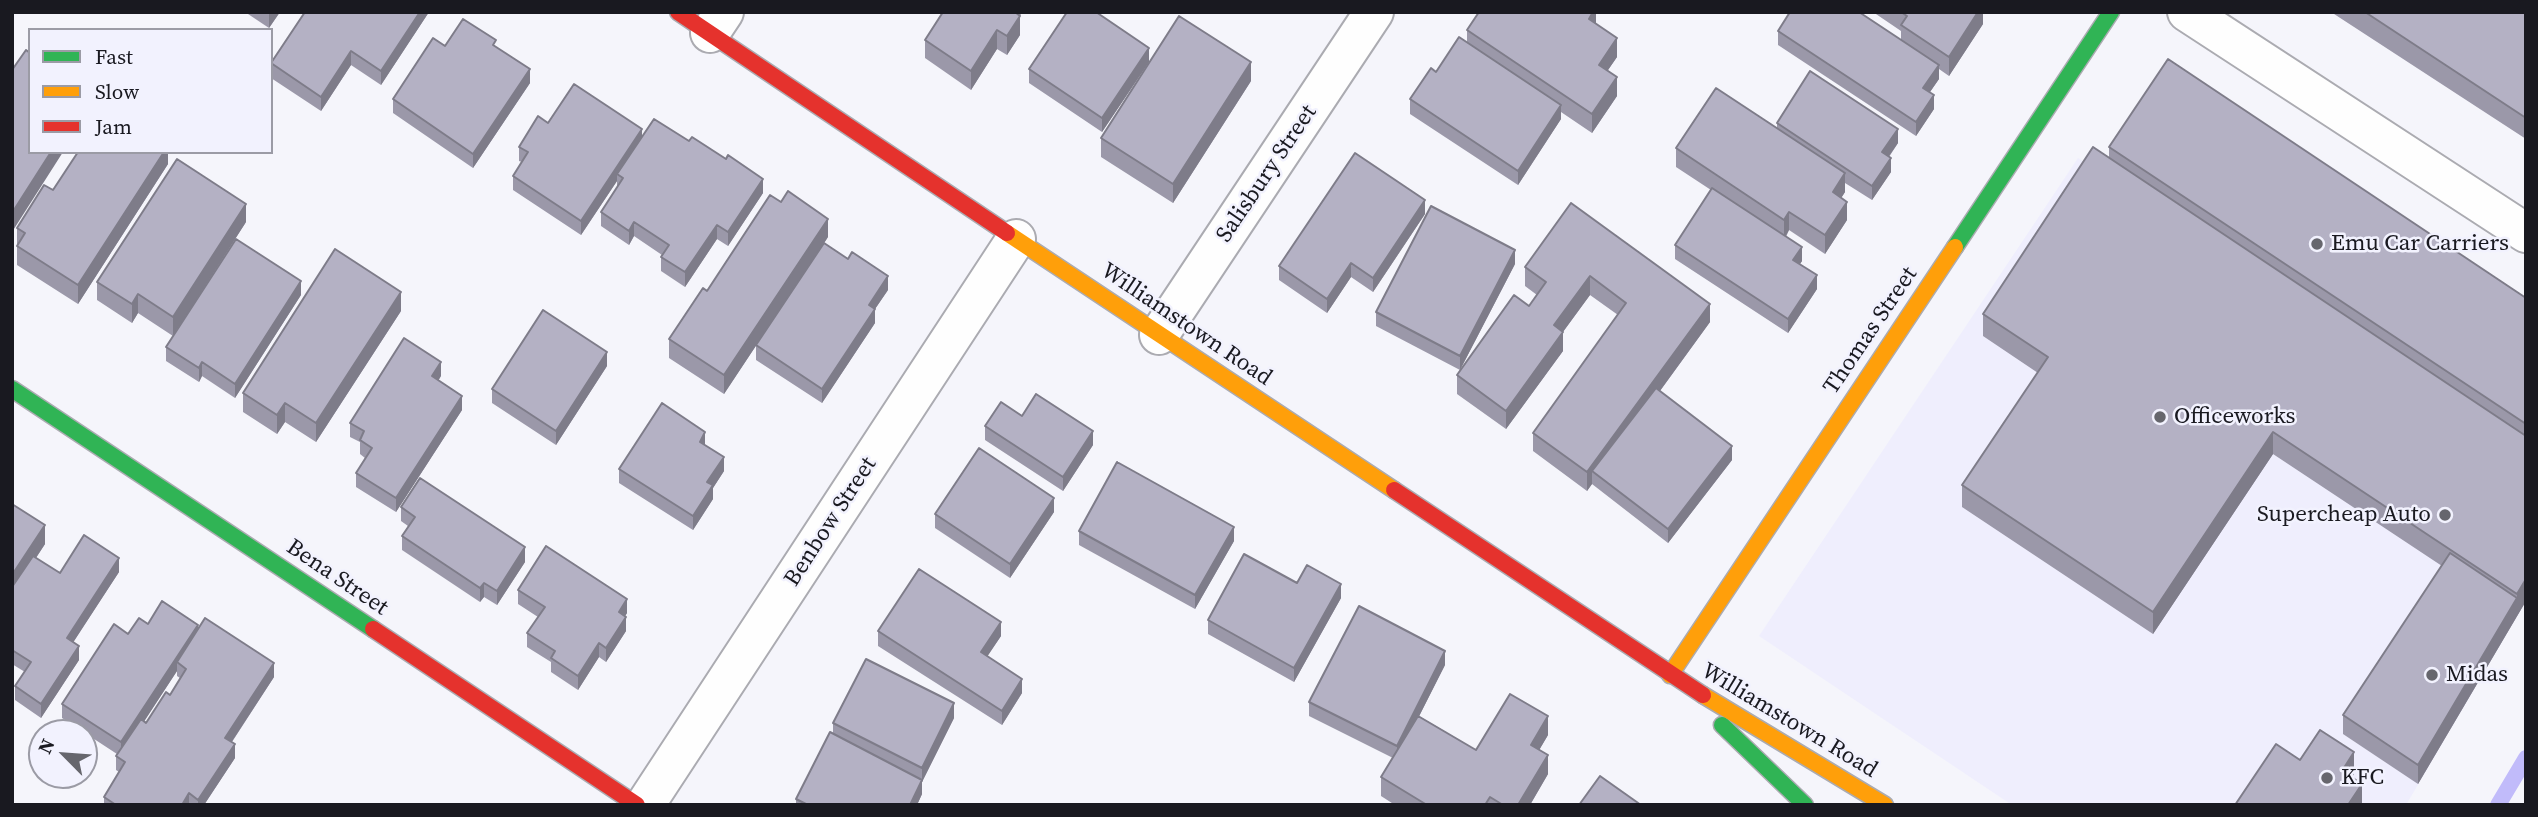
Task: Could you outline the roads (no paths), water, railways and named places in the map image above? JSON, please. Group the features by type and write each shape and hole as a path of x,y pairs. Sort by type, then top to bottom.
{"main road":[{"name":"Williamstown Road","path":"678,12 717,23 1016,239 1159,335 1559,598 1670,675 1885,805"},
{"name":"Thomas Street","path":"1670,675 2111,12"},
{"name":"Bena Street","path":"12,389 637,805"},
{"name":"Williamstown Road","path":"1670,675 1805,805"}],"street":[{"name":"Salisbury Street","path":"1159,335 1374,12"},
{"path":"2187,12 2526,233"},
{"name":"Benbow Street","path":"645,805 1016,239"}],"waterway":[{"path":"2498,805 2526,758"}],"place":[{"name":"Emu Car Carriers","path":"2317,244"},
{"name":"Officeworks","path":"2160,417"},
{"name":"Supercheap Auto","path":"2445,515"},
{"name":"Midas","path":"2432,675"},
{"name":"KFC","path":"2327,778"}]}
